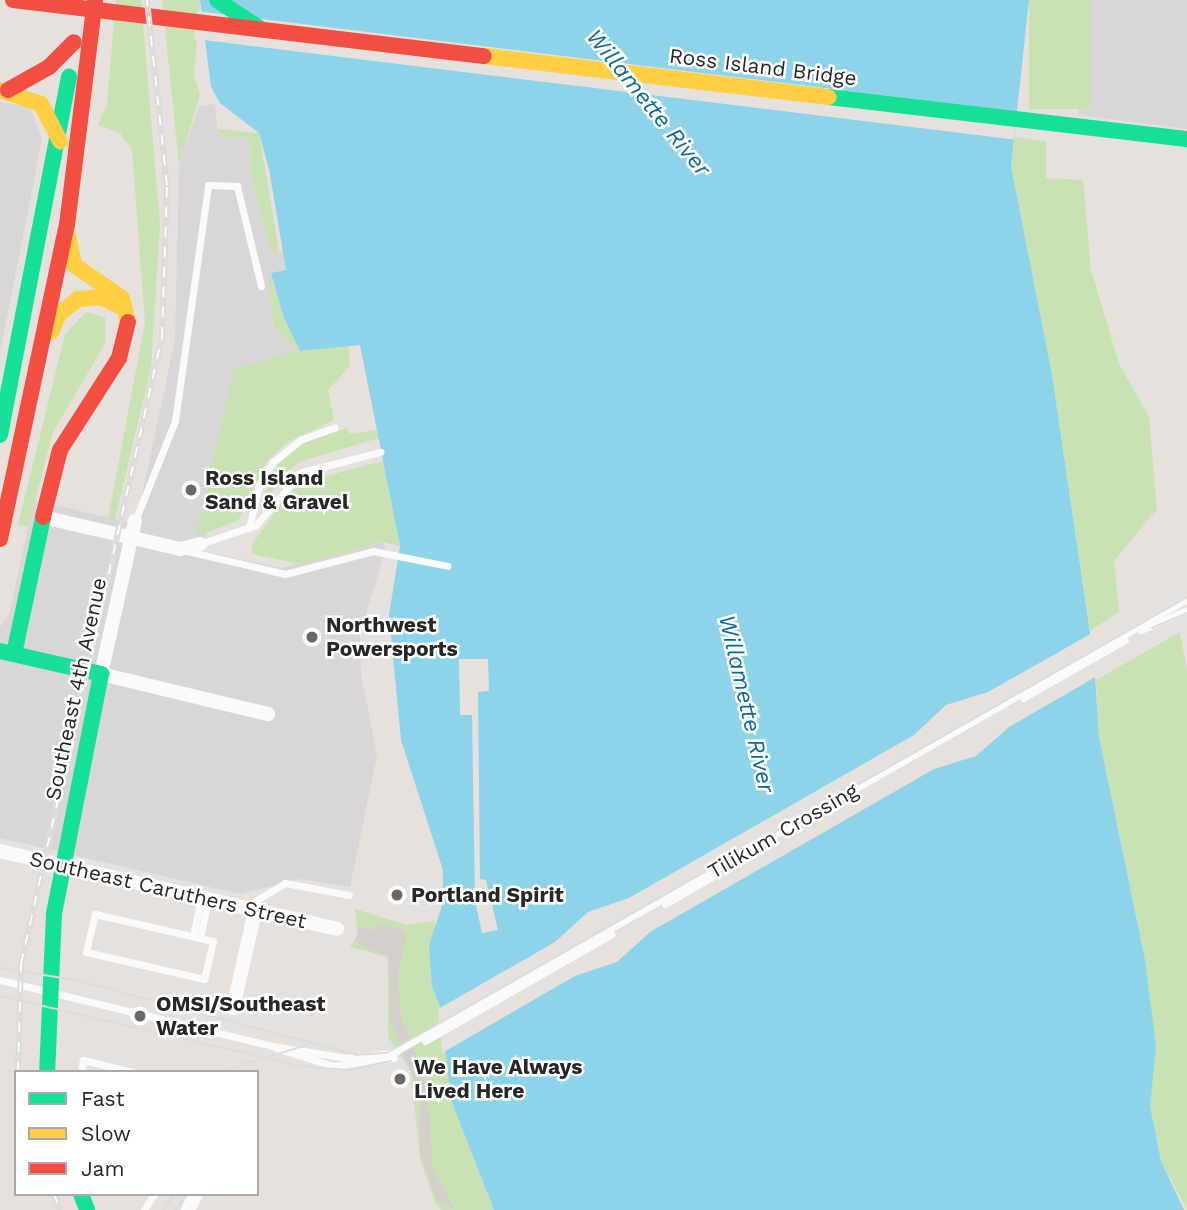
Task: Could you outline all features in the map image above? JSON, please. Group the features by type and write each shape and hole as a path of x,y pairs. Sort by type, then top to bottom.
{"main road":[{"name":"Ross Island Bridge","path":"13,0 1187,139"},
{"path":"0,435 60,141 77,0"},
{"path":"217,0 265,31"},
{"path":"0,539 39,366 66,225 94,6"},
{"path":"4,90 49,67 74,42"},
{"path":"4,90 41,104 60,141"},
{"path":"66,225 74,265 116,291 128,315 128,342 60,450 7,653 101,674"},
{"path":"39,366 59,314 70,303 100,297 128,315"},
{"name":"Southeast 4th Avenue","path":"47,1070 48,991 63,866 101,674"}],"street":[{"path":"43,517 180,549 200,544"},
{"name":"Southeast 4th Avenue","path":"101,674 135,521"},
{"path":"101,674 268,714"},
{"name":"Southeast Caruthers Street","path":"0,850 204,900 337,929"},
{"path":"233,1008 255,911"}],"lane":[{"path":"135,521 178,410 208,185 237,186 261,286"},
{"path":"249,528 259,485 272,463 300,440 335,427"},
{"path":"200,544 249,528 302,472 380,452"},
{"path":"180,549 285,574 373,551 448,566"},
{"name":"Tilikum Crossing","path":"48,991 272,1046 333,1066 388,1057 1182,609 1187,599"},
{"path":"255,911 257,900 285,883 349,895"},
{"path":"196,937 204,900"},
{"path":"95,914 196,937 212,941 204,979 86,952 95,914"},
{"path":"0,980 48,991"},
{"path":"81,1070 83,1060 125,1070"}],"shaded area":[{"path":"1091,0 1187,0 1187,129 1078,115"},
{"path":"0,102 30,107 42,139 0,353"},
{"path":"215,104 218,137 249,137 250,172 270,252 283,251 293,312 271,316 273,326 300,351 199,550 281,568 383,542 386,548 360,633 361,674 377,755 350,887 299,879 240,894 0,838 0,627 9,615 34,500 136,524 175,339 179,164 199,106"},
{"path":"379,924 407,931 398,974 401,1018 426,1079 433,1169 455,1210 437,1201 420,1154 420,1095 391,1023 388,957 355,942 359,926 377,931"}],"green space":[{"path":"116,0 141,0 160,224 151,367 115,520 108,518 145,323 132,150 120,133 98,125 107,104"},
{"path":"162,0 200,0 194,75 200,95 179,164"},
{"path":"1029,0 1091,0 1091,109 1029,109"},
{"path":"218,129 259,133 279,251 270,252 250,172 249,138 218,137"},
{"path":"1012,137 1046,141 1046,178 1083,180 1091,270 1119,364 1149,417 1157,509 1114,561 1119,612 1090,631 1052,375 1011,166"},
{"path":"268,273 300,351 348,345 350,366 328,390 334,420 286,443 267,461 238,521 195,536 234,368 299,351 273,326"},
{"path":"86,312 105,317 105,344 53,432 28,527 18,525 65,334"},
{"path":"347,428 350,434 377,430 379,438 302,461 281,475 267,503 261,502 277,465 306,441"},
{"path":"383,461 400,546 383,542 300,564 252,554 252,544 296,484"},
{"path":"1180,632 1187,672 1187,1210 1161,1161 1150,1106 1145,960 1099,737 1096,680"},
{"path":"355,909 407,925 435,921 432,987 441,1009 451,1100 494,1210 441,1210 435,1202 420,1159 411,1071 388,1037 388,957 350,947 358,935"}],"water":[{"name":"Willamette River","path":"200,0 1029,0 1011,166 1052,375 1094,660 1099,737 1145,960 1156,1046 1150,1106 1161,1161 1184,1210 494,1210 451,1100 441,1009 432,987 429,945 443,903 443,870 401,740 389,615 400,546 360,345 300,351 284,318 271,273 286,270 269,169 259,133 220,103 211,87"}],"pier":[{"path":"197,11 1017,112 1013,139 194,39"},
{"path":"1094,632 1099,675 1009,727 976,756 934,769 650,932 617,962 575,976 442,1053 438,1009 555,942 588,912 629,898 914,735 946,705 988,692"},
{"path":"459,659 488,659 489,691 478,692 480,879 486,880 498,930 482,933 475,901 472,715 460,715"}],"tram line":[{"path":"0,968 75,980 356,1055 387,1053 1187,597"},
{"path":"1152,628 1187,613"},
{"path":"0,996 300,1066 348,1070 391,1061"},
{"path":"225,1070 310,1044"},
{"path":"164,1210 173,1196"},
{"path":"176,1210 186,1196"}],"railway":[{"path":"18,1070 21,964 162,337 167,185 147,0"},
{"path":"55,1196 60,1210"}],"traffic: fast":[{"path":"217,0 258,27"},
{"path":"0,435 69,77"},
{"path":"829,97 1187,139"},
{"path":"14,654 43,517"},
{"path":"0,651 101,674 54,914 47,1070"},
{"path":"82,1196 87,1210"}],"traffic: slow":[{"path":"484,56 829,97"},
{"path":"0,90 41,104 60,141"},
{"path":"68,236 74,265 122,298 128,322"},
{"path":"51,332 59,314 78,299 100,297 121,307"}],"traffic: jam":[{"path":"13,0 484,56"},
{"path":"0,539 67,225 95,0"},
{"path":"8,90 49,67 74,42"},
{"path":"43,517 60,450 119,358 128,322"}],"place":[{"name":"Ross Island Sand & Gravel","path":"191,490"},
{"name":"Northwest Powersports","path":"312,637"},
{"name":"Portland Spirit","path":"397,895"},
{"name":"OMSI/Southeast Water","path":"140,1016"},
{"name":"We Have Always Lived Here","path":"400,1079"}]}
